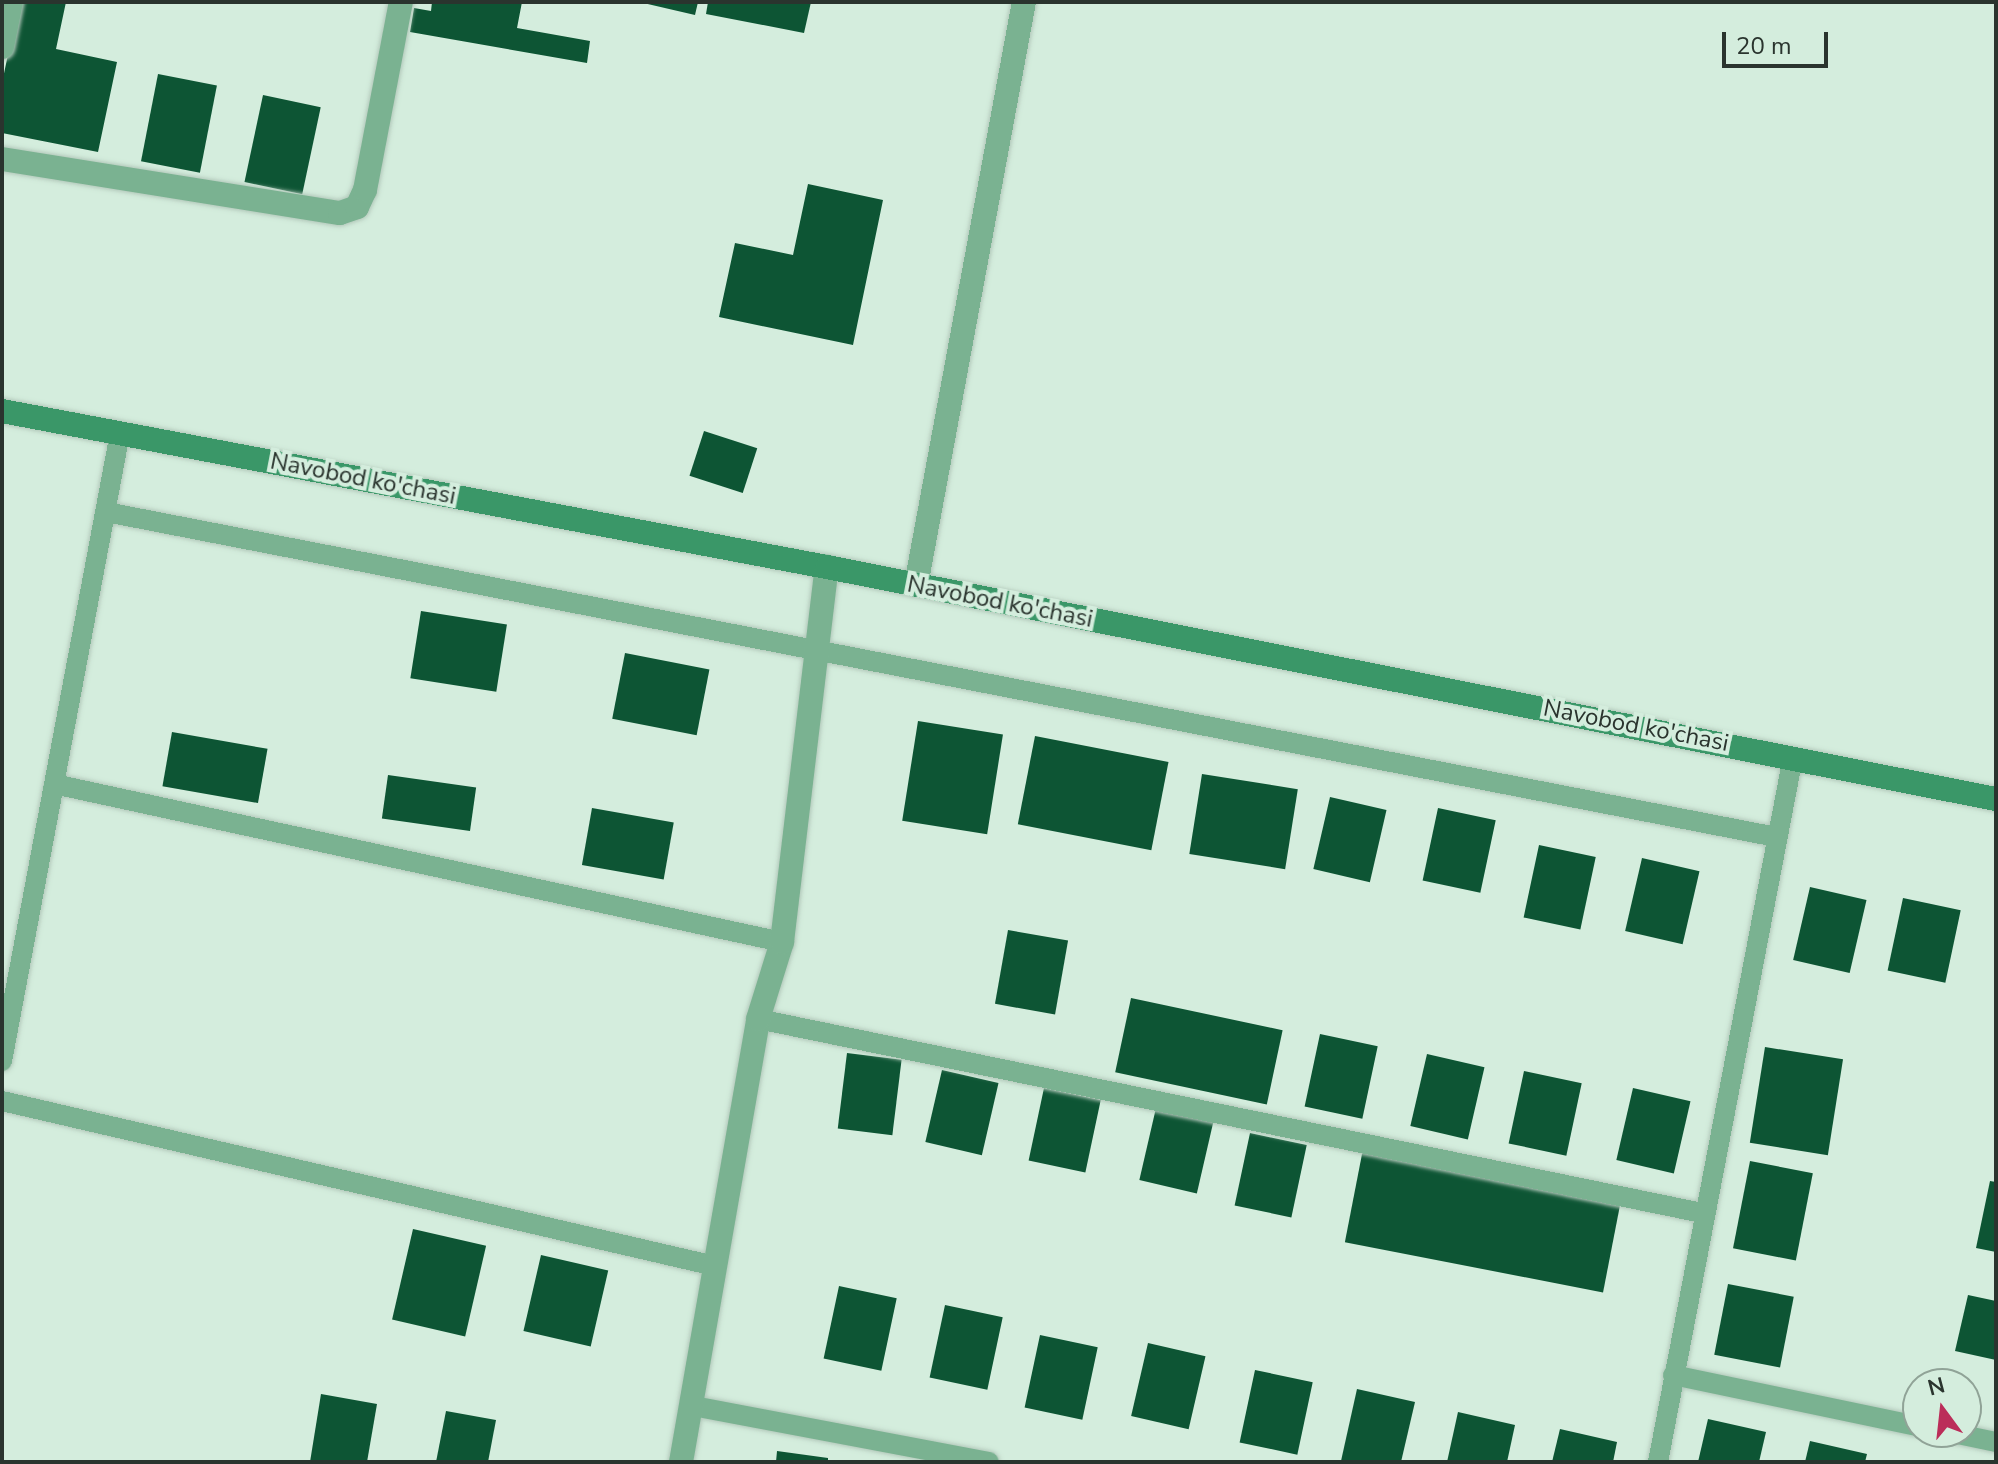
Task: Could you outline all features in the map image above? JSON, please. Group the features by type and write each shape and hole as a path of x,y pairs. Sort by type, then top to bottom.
{"street":[{"path":"2,47 11,2"},
{"path":"2,159 340,213 357,207 365,190 401,2"},
{"path":"916,585 1024,2"},
{"name":"Navobod ko'chasi","path":"2,411 827,567 1996,799"},
{"path":"681,1462 758,1019 782,942 814,651 827,567"}],"lane":[{"path":"2,1061 120,433"},
{"path":"106,512 1777,837"},
{"path":"1658,1462 1702,1213 1793,757"},
{"path":"54,784 782,942"},
{"path":"758,1019 1702,1213"},
{"path":"2,1101 715,1266"},
{"path":"1673,1375 1902,1423"},
{"path":"693,1406 989,1462"}],"building":[{"path":"19,2 66,2 56,49 117,62 98,152 2,133 2,83"},
{"path":"432,2 522,2 517,28 590,41 587,63 410,32 414,8 431,11"},
{"path":"639,2 698,2 695,15"},
{"path":"708,2 811,2 804,33 706,14"},
{"path":"158,74 217,85 200,173 141,161"},
{"path":"263,95 321,107 302,194 244,182"},
{"path":"808,184 883,200 853,345 719,317 735,243 793,255"},
{"path":"704,431 757,448 743,493 689,476"},
{"path":"421,611 507,625 496,692 410,678"},
{"path":"625,653 709,669 697,735 612,719"},
{"path":"918,721 1003,734 987,834 902,821"},
{"path":"172,732 268,749 258,803 162,786"},
{"path":"1035,736 1169,762 1151,850 1018,824"},
{"path":"1202,774 1298,789 1285,869 1189,854"},
{"path":"388,775 476,787 470,831 382,819"},
{"path":"1330,797 1387,810 1370,882 1313,869"},
{"path":"592,808 674,822 664,880 582,865"},
{"path":"1438,808 1496,820 1480,893 1423,880"},
{"path":"1539,845 1596,857 1580,929 1524,917"},
{"path":"1642,858 1699,871 1683,944 1625,931"},
{"path":"1810,887 1867,900 1850,973 1793,960"},
{"path":"1903,898 1961,910 1945,983 1888,970"},
{"path":"1008,930 1068,941 1055,1014 995,1004"},
{"path":"1131,998 1283,1030 1267,1105 1115,1072"},
{"path":"1320,1034 1378,1046 1362,1119 1305,1106"},
{"path":"1765,1047 1843,1059 1828,1155 1750,1143"},
{"path":"847,1053 902,1060 892,1135 838,1128"},
{"path":"1427,1054 1484,1067 1468,1139 1410,1126"},
{"path":"942,1070 999,1083 982,1155 925,1142"},
{"path":"1524,1071 1582,1083 1566,1156 1509,1143"},
{"path":"1044,1088 1101,1100 1085,1172 1029,1160"},
{"path":"1633,1088 1690,1101 1674,1173 1616,1160"},
{"path":"1156,1108 1213,1121 1197,1193 1139,1180"},
{"path":"1250,1133 1307,1145 1291,1217 1235,1205"},
{"path":"1363,1149 1621,1199 1603,1292 1345,1242"},
{"path":"1750,1161 1813,1173 1796,1261 1733,1248"},
{"path":"1990,1181 1996,1182 1996,1252 1976,1248"},
{"path":"413,1229 486,1246 465,1336 392,1320"},
{"path":"541,1255 608,1271 591,1347 523,1331"},
{"path":"1728,1284 1794,1297 1780,1367 1714,1355"},
{"path":"839,1286 897,1298 881,1371 824,1358"},
{"path":"1968,1295 1996,1301 1996,1360 1955,1351"},
{"path":"945,1305 1003,1317 987,1390 930,1377"},
{"path":"1040,1335 1098,1347 1082,1420 1025,1407"},
{"path":"1148,1343 1205,1356 1189,1429 1131,1416"},
{"path":"1255,1370 1313,1382 1297,1455 1240,1442"},
{"path":"1357,1389 1415,1402 1401,1462 1341,1461"},
{"path":"321,1394 377,1404 367,1462 310,1462"},
{"path":"446,1411 496,1420 488,1462 436,1462"},
{"path":"1458,1412 1515,1425 1507,1462 1447,1462"},
{"path":"1708,1419 1766,1432 1759,1462 1698,1462"},
{"path":"1560,1429 1617,1442 1613,1462 1552,1462"},
{"path":"1810,1441 1867,1454 1865,1462 1805,1462"},
{"path":"777,1451 828,1458 828,1462 776,1462"}]}
